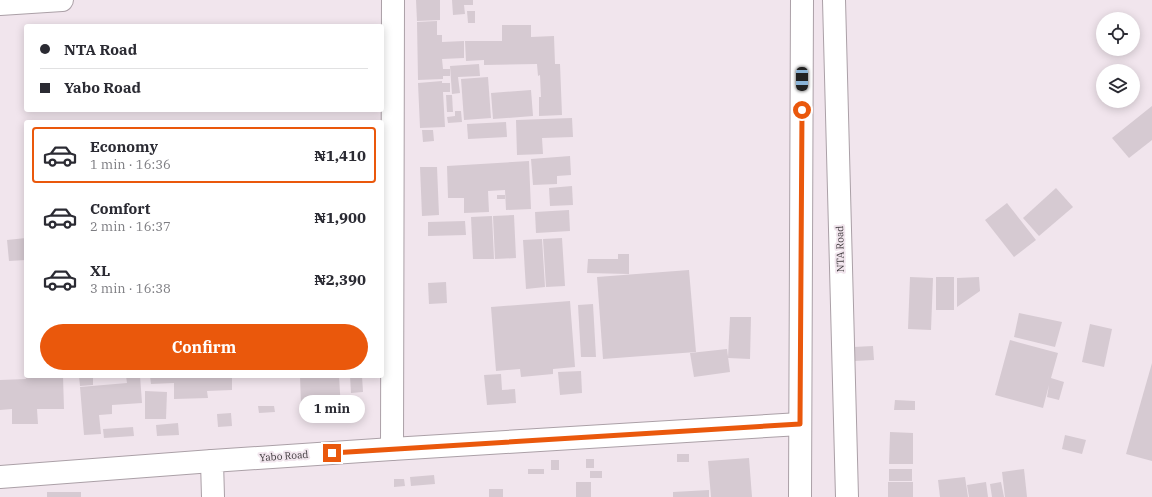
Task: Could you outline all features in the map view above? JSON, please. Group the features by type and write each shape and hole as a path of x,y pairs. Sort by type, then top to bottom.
{"street":[{"path":"0,4 62,0"},
{"path":"392,449 393,0"},
{"path":"800,497 802,0"},
{"name":"NTA Road","path":"834,0 847,497"},
{"name":"Yabo Road","path":"0,477 392,449 800,424"},
{"path":"212,461 213,497"}],"building":[{"path":"416,0 440,0 440,20 417,21"},
{"path":"452,0 473,0 473,5 464,5 465,14 453,15"},
{"path":"467,11 475,11 475,23 468,23"},
{"path":"437,21 437,35 442,35 442,42 464,41 464,58 442,59 443,69 450,69 450,76 443,76 443,79 418,80 417,22"},
{"path":"502,25 531,25 531,37 554,36 555,64 560,64 562,115 539,116 539,97 541,97 540,75 538,76 537,64 484,65 484,60 466,61 465,41 502,41"},
{"path":"479,64 480,76 458,77 460,93 452,94 450,66"},
{"path":"488,77 491,118 464,120 461,79"},
{"path":"442,81 442,83 450,83 450,92 443,92 445,127 420,128 418,83"},
{"path":"531,90 533,116 493,119 491,93"},
{"path":"446,95 452,95 453,112 447,112"},
{"path":"1152,106 1152,140 1129,158 1112,138"},
{"path":"455,111 461,111 462,122 448,123 447,117 455,116"},
{"path":"572,118 573,137 542,138 543,154 517,155 516,120"},
{"path":"506,122 507,137 468,139 467,124"},
{"path":"422,130 433,130 434,141 423,142"},
{"path":"570,156 571,175 557,176 557,184 533,185 531,159"},
{"path":"529,161 531,209 506,210 505,190 488,191 489,212 464,213 464,198 448,198 447,166"},
{"path":"420,167 437,167 439,215 422,216"},
{"path":"572,186 573,205 550,206 549,188"},
{"path":"1056,188 1073,207 1039,236 1023,218"},
{"path":"497,195 505,195 505,199 497,199"},
{"path":"1007,203 1036,240 1014,257 985,220"},
{"path":"569,210 570,231 536,233 535,212"},
{"path":"514,215 516,258 495,259 493,216"},
{"path":"492,216 494,259 473,259 471,217"},
{"path":"465,221 466,235 428,236 428,222"},
{"path":"24,238 24,260 9,261 7,240"},
{"path":"562,238 565,286 546,287 543,239"},
{"path":"542,239 545,287 526,289 523,240"},
{"path":"618,254 629,254 629,274 587,273 588,259 618,259"},
{"path":"689,270 696,352 603,359 597,277"},
{"path":"910,277 933,278 931,330 908,329"},
{"path":"936,277 954,277 954,310 936,310"},
{"path":"979,277 980,291 957,307 957,278"},
{"path":"446,282 447,303 429,304 428,283"},
{"path":"570,301 575,367 553,369 553,374 521,377 520,369 496,371 491,307"},
{"path":"593,304 596,357 581,357 578,305"},
{"path":"1019,313 1062,322 1055,347 1014,337"},
{"path":"730,317 751,317 750,359 728,358"},
{"path":"1090,324 1112,329 1104,367 1082,362"},
{"path":"1010,340 1058,353 1051,378 1064,382 1059,400 1047,397 1049,385 1043,408 995,395"},
{"path":"873,346 874,360 854,361 853,347"},
{"path":"727,349 730,372 694,377 690,353"},
{"path":"1152,363 1152,461 1126,454"},
{"path":"581,371 582,393 560,395 558,372"},
{"path":"501,374 502,390 515,389 516,403 487,405 484,375"},
{"path":"63,378 64,409 37,409 38,424 12,424 12,409 0,410 0,380"},
{"path":"79,378 93,378 93,385 80,386"},
{"path":"126,378 140,378 142,403 112,405 112,414 99,415 101,434 84,435 80,387 127,383"},
{"path":"150,378 232,378 232,390 207,391 208,398 174,399 174,383 151,384"},
{"path":"300,378 339,378 341,409 307,410 306,403 301,404"},
{"path":"350,378 362,378 363,392 351,393"},
{"path":"145,391 167,392 166,419 145,419"},
{"path":"895,400 915,401 915,410 894,410"},
{"path":"258,406 274,406 275,412 259,413"},
{"path":"231,413 232,426 218,427 217,414"},
{"path":"178,423 179,435 157,436 156,425"},
{"path":"133,427 134,436 104,438 103,429"},
{"path":"890,432 913,433 913,464 889,464"},
{"path":"1065,435 1086,440 1082,454 1062,449"},
{"path":"677,454 689,454 689,462 677,462"},
{"path":"749,458 752,497 711,497 708,461"},
{"path":"586,459 594,459 594,468 586,468"},
{"path":"551,460 559,460 559,470 551,470"},
{"path":"528,469 544,469 544,474 528,474"},
{"path":"889,469 912,469 912,481 889,481"},
{"path":"1024,469 1027,497 1005,497 1002,472"},
{"path":"590,471 602,471 602,478 590,478"},
{"path":"434,475 435,484 411,486 410,477"},
{"path":"965,477 968,497 940,497 938,480"},
{"path":"394,479 404,479 405,486 394,487"},
{"path":"576,482 591,482 591,497 576,497"},
{"path":"888,482 913,482 913,497 888,497"},
{"path":"986,482 988,497 969,497 967,485"},
{"path":"1001,482 1004,497 992,497 990,484"},
{"path":"489,489 503,489 503,497 489,497"},
{"path":"709,490 709,497 673,497 673,492"},
{"path":"47,492 81,492 81,497 47,497"}],"route":[{"path":"332,453 800,424 802,110"}]}
